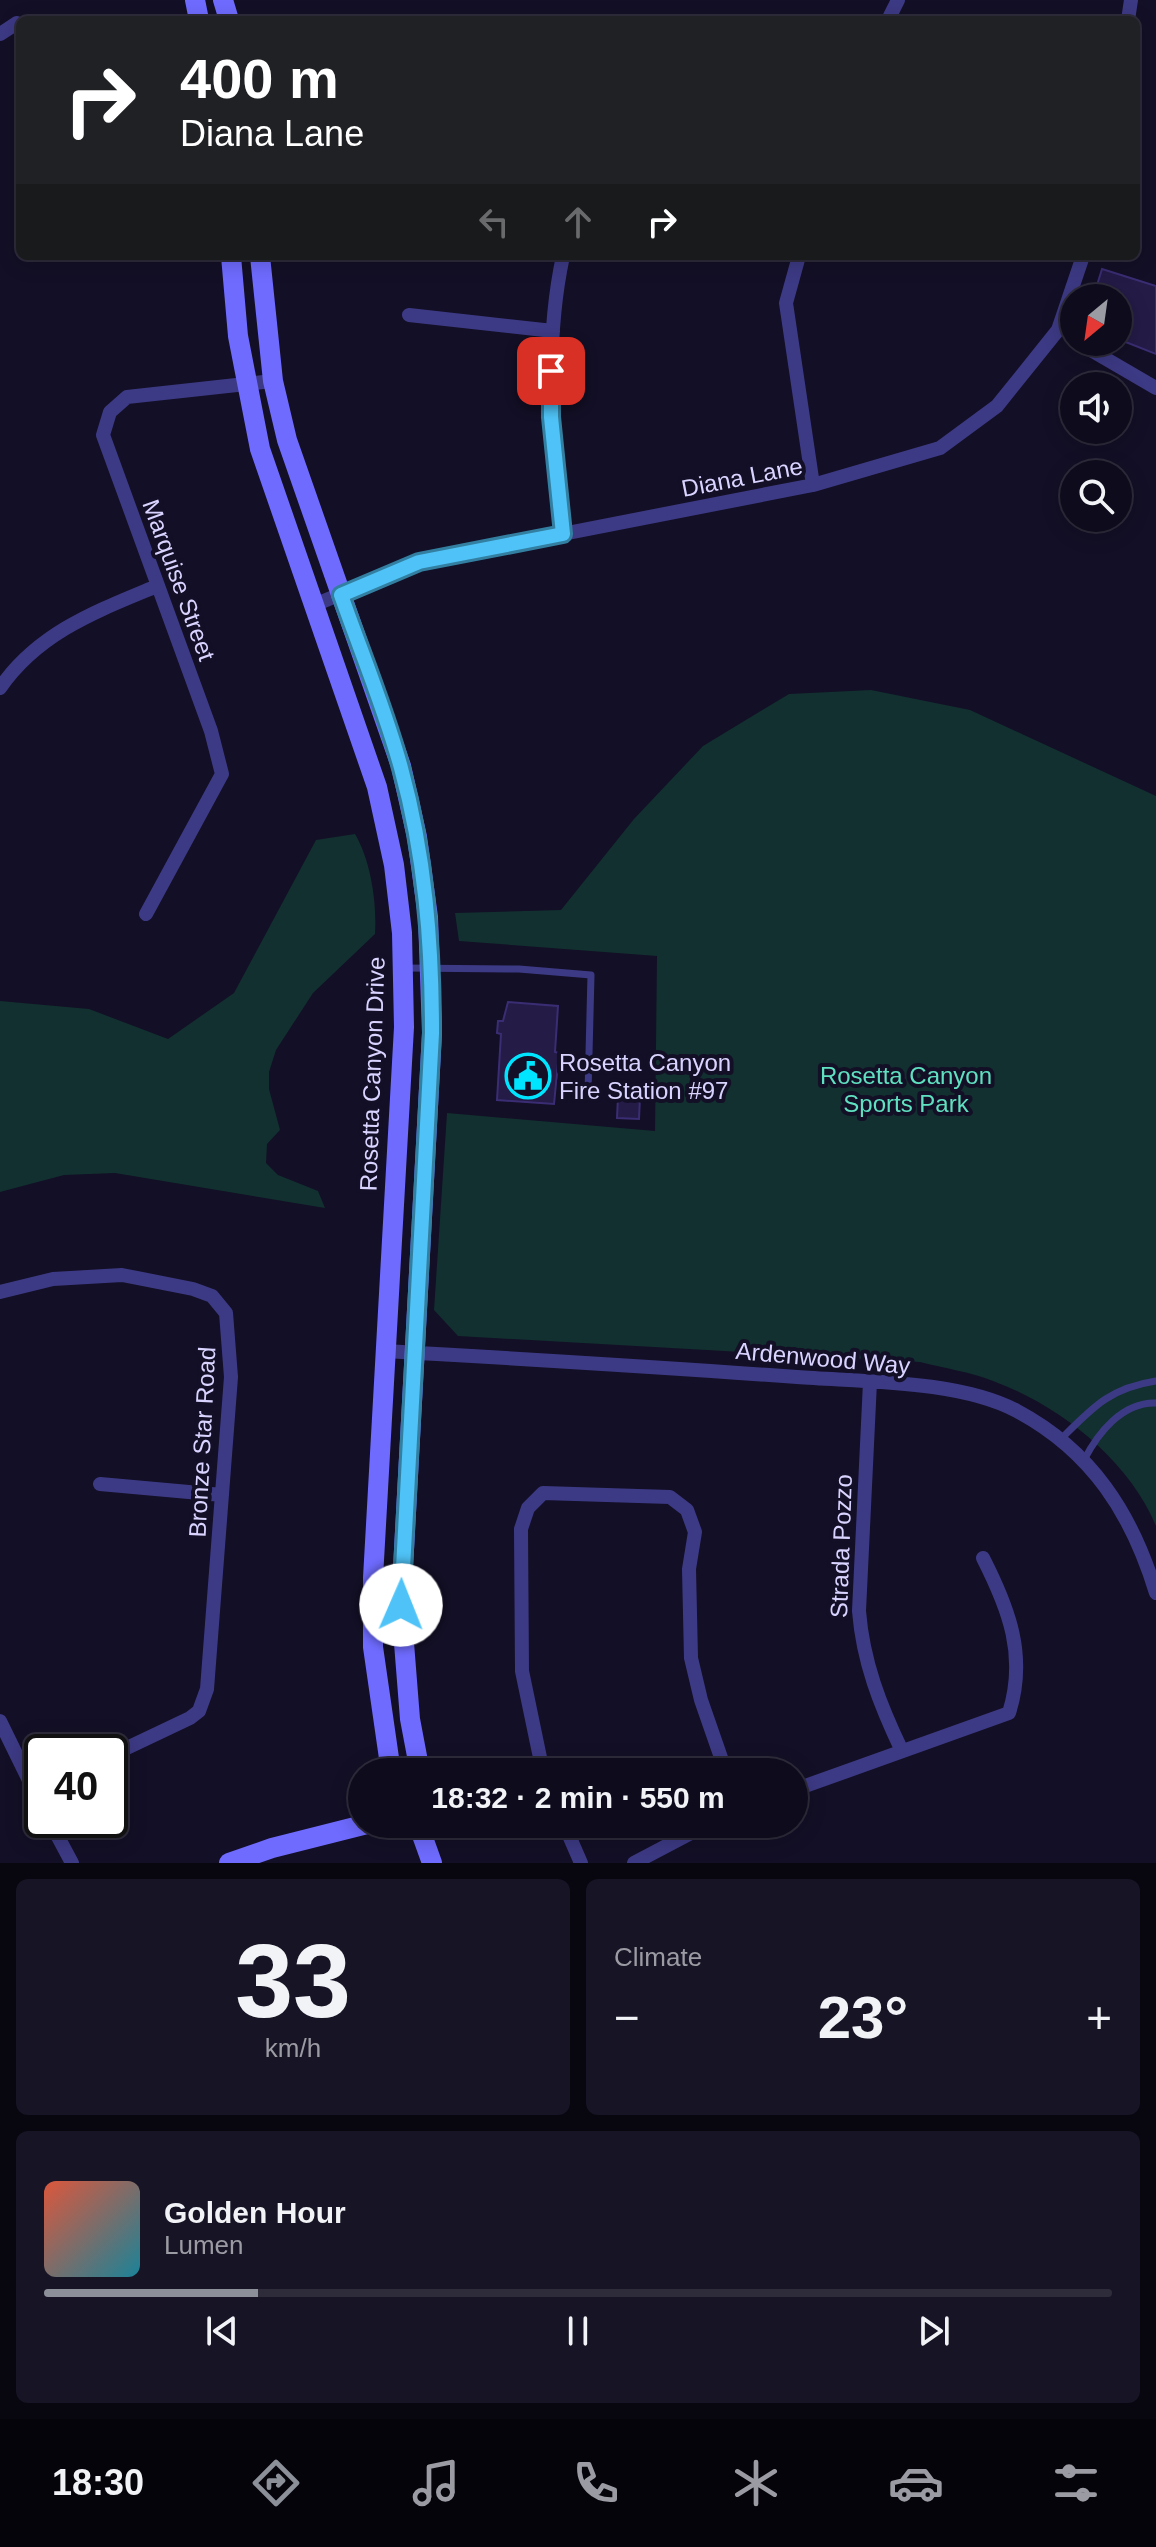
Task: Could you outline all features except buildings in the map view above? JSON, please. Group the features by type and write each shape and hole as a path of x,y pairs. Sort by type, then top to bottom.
{"street":[{"name":"Rosetta Canyon Drive","path":"231,260 246,385 273,492 377,787 394,865 403,968 404,1027 374,1545 373,1647 389,1758"},
{"path":"260,260 273,381 298,478 401,766 423,873 432,967 432,1033 401,1605 410,1719 417,1758"},
{"path":"562,260 553,331 551,417 563,534"},
{"path":"798,260 786,303 813,485"},
{"name":"Diana Lane","path":"314,605 419,562 813,485 940,448 997,406 1058,330 1082,260"},
{"path":"409,315 553,331"},
{"path":"1102,356 1156,388"},
{"name":"Marquise Street","path":"146,914 219,785 222,774 211,731 103,435 110,412 127,397 273,381"},
{"path":"0,688 32,652 56,632 80,618 157,586"},
{"name":"Bronze Star Road","path":"0,1292 53,1279 122,1275 193,1289 220,1303 226,1313 231,1338 222,1495 203,1703 190,1718 128,1747"},
{"name":"Ardenwood Way","path":"386,1351 870,1382 987,1400 1015,1410 1061,1439 1104,1481 1132,1525 1156,1593"},
{"name":"Strada Pozzo","path":"870,1382 861,1633 877,1698 902,1751"},
{"path":"100,1484 222,1495"},
{"path":"540,1758 522,1671 521,1529 528,1508 543,1493 670,1497 687,1510 695,1532 688,1584 691,1658 701,1700 721,1758"},
{"path":"808,1785 1009,1713 1017,1686 1017,1649 1004,1600 983,1558"},
{"path":"0,1721 24,1765"},
{"path":"229,1863 272,1848 348,1829"},
{"path":"59,1838 72,1863"},
{"path":"423,1838 432,1863"},
{"path":"570,1838 581,1863"},
{"path":"634,1863 681,1838"}],"lane":[{"path":"403,968 591,975 588,1093"},
{"path":"1061,1439 1105,1397 1127,1386 1156,1381"},
{"path":"1084,1460 1097,1435 1120,1415 1143,1404 1156,1403"}],"green space":[{"name":"Rosetta Canyon Sports Park","path":"871,690 970,710 1156,796 1156,1526 1128,1479 1089,1438 1043,1404 975,1375 920,1362 458,1336 434,1310 447,1113 655,1131 657,956 459,941 455,913 561,910 634,819 703,746 789,694"},
{"path":"355,834 372,882 375,934 313,993 276,1050 269,1072 269,1089 280,1130 267,1144 266,1163 278,1175 318,1191 325,1208 115,1173 64,1175 0,1192 0,1001 89,1009 168,1039 234,993 316,840"}],"place":[{"name":"Rosetta Canyon Fire Station #97","path":"528,1076"}],"route":[{"path":"401,1605 432,1033 432,967 423,873 401,766 341,595 419,562 563,534 551,417 551,371"}]}
